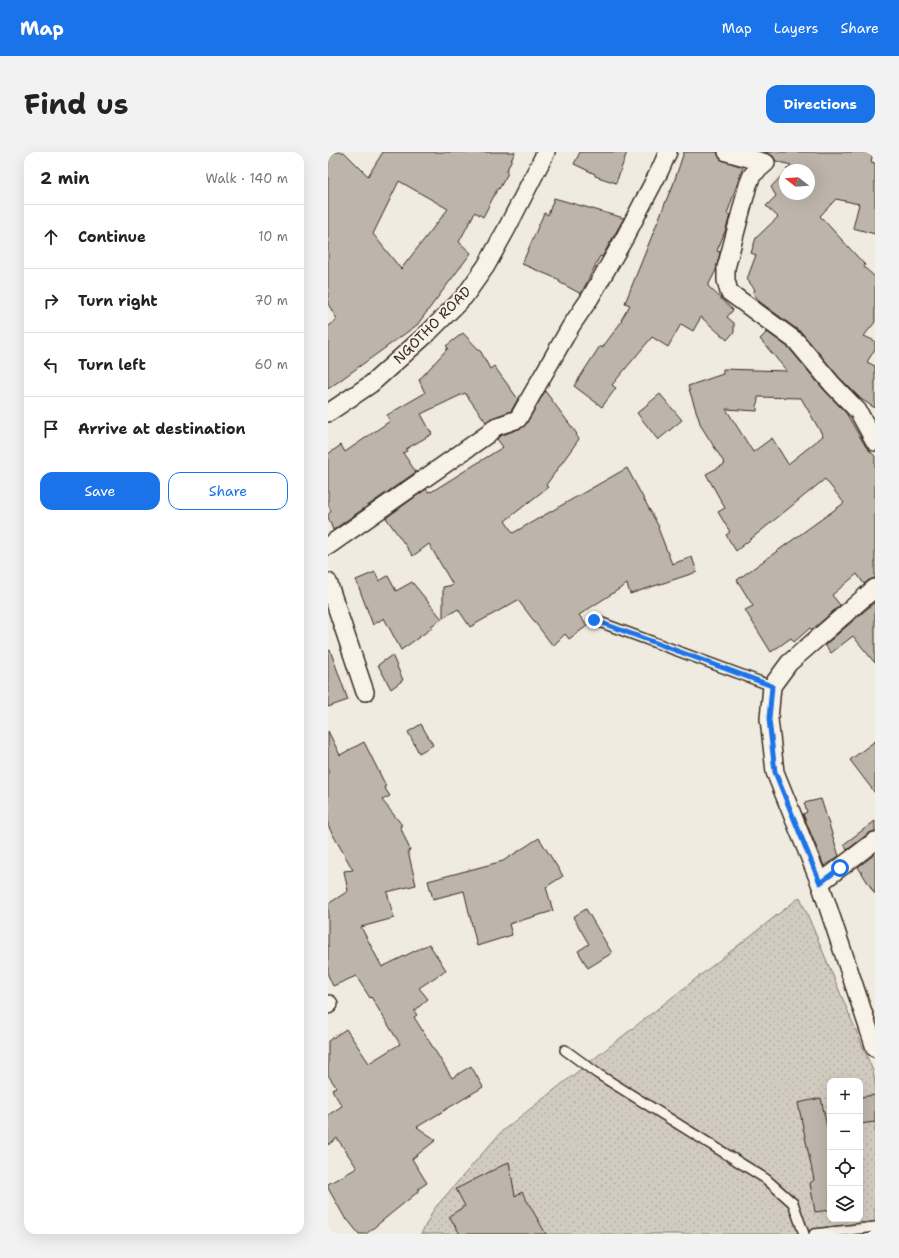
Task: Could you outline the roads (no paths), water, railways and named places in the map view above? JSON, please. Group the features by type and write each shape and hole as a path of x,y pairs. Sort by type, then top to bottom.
{"street":[{"name":"NGOTHO ROAD","path":"328,413 371,384 428,333 464,297 486,266 546,152"},
{"path":"328,546 488,434 495,427 518,419 571,326 590,298 624,239 668,152"},
{"path":"727,152 766,163 752,175 748,185 726,268 726,280 729,292 796,341 832,384 858,411 875,442"},
{"path":"328,582 365,692"},
{"path":"874,1040 820,883 775,772 769,719 772,686 789,663 875,588"},
{"path":"820,883 875,841"}],"lane":[{"path":"594,620 772,686"},
{"path":"565,1050 598,1074 766,1179 793,1203 804,1234"},
{"path":"814,1234 875,1227"}]}
